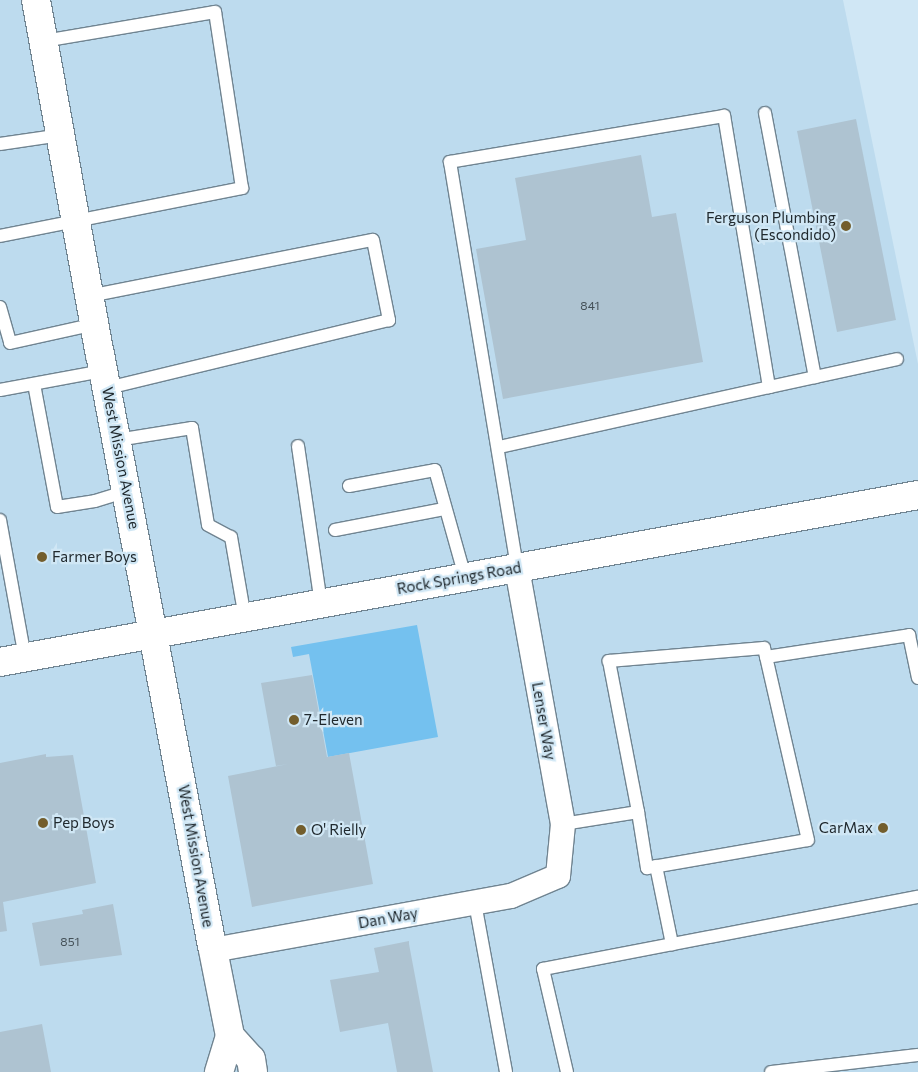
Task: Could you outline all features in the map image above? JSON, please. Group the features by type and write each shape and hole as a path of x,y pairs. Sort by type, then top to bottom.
{"main road":[{"name":"West Mission Avenue","path":"36,0 89,296 156,636 230,1036 219,1072"},
{"name":"Rock Springs Road","path":"12,660 156,636 465,577 918,495"},
{"path":"230,1036 251,1059 253,1072"}],"street":[{"name":"Lenser Way","path":"517,568 563,824 558,876"},
{"name":"Dan Way","path":"213,948 511,896 558,876"}],"lane":[{"path":"0,236 242,188 215,12 44,40"},
{"path":"765,113 815,377"},
{"path":"517,568 499,447 450,162 724,116 769,387"},
{"path":"0,144 61,135"},
{"path":"0,390 34,384 105,379 389,320 373,240 89,296"},
{"path":"0,307 5,344 95,324"},
{"path":"499,447 897,358"},
{"path":"34,384 57,507 95,501 127,491"},
{"path":"117,440 192,428 208,525 231,538 245,618"},
{"path":"298,446 321,604"},
{"path":"350,486 435,470 444,509 465,577"},
{"path":"335,530 444,509"},
{"path":"0,520 12,660"},
{"path":"766,657 909,635 918,678"},
{"path":"764,648 766,657 808,840 647,868 609,661 764,648"},
{"path":"563,824 638,812"},
{"path":"656,866 672,944"},
{"path":"567,1072 543,969 918,897"},
{"path":"475,902 506,1072"},
{"path":"771,1072 918,1055"}],"shaded area":[{"path":"0,0 843,0 918,364 918,1072 0,1072"},
{"path":"417,625 438,737 328,757 309,654 293,657 291,647"}],"building":[{"name":"Ferguson Plumbing (Escondido)","path":"856,119 896,320 837,332 797,131"},
{"path":"641,155 652,217 676,213 703,362 503,399 476,249 526,240 515,178"},
{"name":"O' Rielly","path":"312,675 327,757 349,753 373,884 252,907 228,776 288,764 276,766 261,683"},
{"name":"Pep Boys","path":"46,754 46,757 73,755 96,883 3,902 7,931 0,932 0,763"},
{"path":"113,904 122,955 40,966 32,923 83,914 82,910"},
{"path":"409,941 433,1072 397,1072 388,1023 340,1032 330,980 379,972 374,948"},
{"path":"42,1024 51,1072 0,1072 0,1032"}],"place":[{"name":"Ferguson Plumbing (Escondido)","path":"846,226"},
{"name":"Farmer Boys","path":"42,557"},
{"name":"7-Eleven","path":"294,720"},
{"name":"Pep Boys","path":"43,823"},
{"name":"CarMax","path":"883,828"},
{"name":"O' Rielly","path":"301,830"}]}
